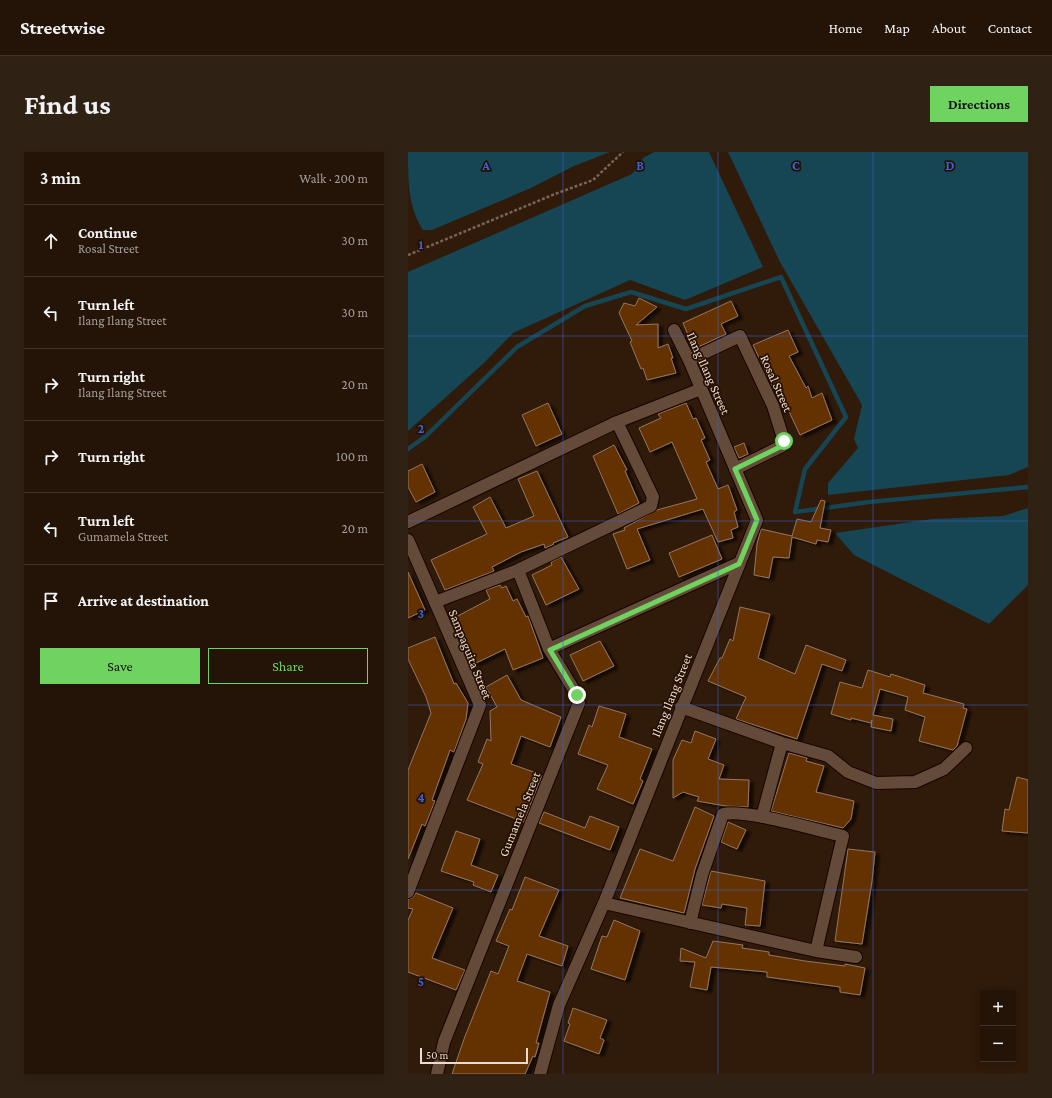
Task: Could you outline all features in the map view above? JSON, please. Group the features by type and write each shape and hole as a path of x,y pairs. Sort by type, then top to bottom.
{"street":[{"name":"Ilang Ilang Street","path":"540,1074 559,1005 604,903 681,707 757,520 689,360 674,330"},
{"name":"Rosal Street","path":"689,360 740,336 774,406 784,441 782,446 735,469"},
{"path":"408,522 617,422 701,389"},
{"path":"434,602 518,570 651,506 652,497 617,422"},
{"name":"Sampaguita Street","path":"408,540 480,705 408,892"},
{"path":"550,650 739,564"},
{"name":"Gumamela Street","path":"437,1074 444,1042 579,703 577,695 550,650 518,570"},
{"path":"681,707 782,743 828,756 848,772 876,783 915,782 944,769 966,748"},
{"path":"762,817 782,743"},
{"path":"690,923 702,875 723,814 729,813 762,817 843,836 816,951"},
{"path":"604,903 816,951 856,957"}],"path":[{"path":"408,255 555,194 593,180 624,152"}],"water":[{"path":"408,152 610,152 574,166 531,188 432,230 423,230 414,212 410,193"},
{"path":"654,152 709,152 763,267 685,300 630,280 513,333 484,363 408,431 408,272 632,174 643,158"},
{"path":"728,152 1028,152 1028,467 1009,475 828,495 828,483 858,448 854,439 862,405 780,262"},
{"path":"1028,508 1028,585 989,624 854,555 835,533 932,519 1003,516"}],"building":[{"path":"639,298 657,307 636,325 658,324 658,348 668,344 676,373 647,380 643,368 641,369 630,342 632,341 619,313 624,303 635,306"},
{"path":"731,301 738,316 721,324 726,334 694,349 683,323"},
{"path":"788,330 798,352 789,356 806,388 808,386 812,398 822,393 832,420 800,435 778,388 774,390 753,345"},
{"path":"548,403 562,434 536,446 522,415"},
{"path":"686,403 693,419 696,418 705,438 701,440 710,460 706,462 718,489 728,485 737,510 734,512 738,527 731,530 733,538 718,542 703,509 637,529 650,560 627,569 613,534 625,530 624,528 657,510 697,499 672,442 650,452 639,428 661,418 658,414"},
{"path":"744,443 748,454 739,458 734,447"},
{"path":"614,445 627,470 625,471 639,503 618,514 593,456"},
{"path":"422,464 435,492 416,502 408,487 408,471"},
{"path":"537,471 568,537 545,548 544,544 521,552 492,567 494,571 445,590 431,560 487,534 473,507 490,497 506,528 534,516 518,479"},
{"path":"821,500 825,501 820,528 831,530 828,542 817,540 816,544 792,537 789,558 773,557 769,578 754,575 757,544 761,529 792,536 797,519 811,522"},
{"path":"712,535 722,559 679,577 669,553"},
{"path":"561,557 579,589 546,605 532,575 552,565 551,562"},
{"path":"408,572 425,610 408,618"},
{"path":"500,585 502,588 506,586 513,601 517,599 526,617 528,616 543,658 513,670 505,649 474,664 452,619 490,599 486,590"},
{"path":"740,607 770,614 758,658 795,674 806,645 846,660 842,671 822,664 797,739 736,719 746,697 708,681 720,658 722,658 730,639 733,641"},
{"path":"435,637 454,684 456,683 468,703 466,719 454,752 450,750 432,800 435,801 425,826 422,824 408,859 408,770 431,713 426,697 408,659 408,648"},
{"path":"600,641 614,666 583,681 570,655"},
{"path":"868,670 890,677 891,674 925,685 923,693 964,704 963,708 967,709 957,746 953,750 919,741 925,717 905,710 908,697 880,689 873,715 893,719 891,731 871,727 872,720 871,723 851,718 851,720 831,714 840,682 862,688"},
{"path":"507,675 521,700 561,717 550,747 521,736 511,764 542,775 524,822 467,800 483,764 478,762 487,739 491,741 490,711 497,707 486,687"},
{"path":"599,706 626,714 619,737 652,749 640,779 643,781 633,804 597,789 608,765 578,754 589,725 592,727"},
{"path":"695,731 716,739 708,759 724,765 719,779 749,780 748,807 726,806 697,801 699,797 683,792 673,798 673,760 682,740 691,743"},
{"path":"789,753 807,758 806,761 824,766 816,792 854,801 851,819 843,828 771,811"},
{"path":"1017,777 1028,780 1028,833 1002,831 1005,809 1009,810"},
{"path":"695,807 714,816 695,869 684,913 620,898 640,849 673,861"},
{"path":"544,812 585,828 590,816 619,827 610,850 539,823"},
{"path":"728,822 746,830 737,849 721,842"},
{"path":"456,831 480,839 471,865 498,875 491,892 473,885 474,882 441,871"},
{"path":"848,849 875,852 862,944 835,941"},
{"path":"711,871 765,881 760,926 745,925 747,908 722,904 721,908 702,905"},
{"path":"525,877 559,890 539,936 568,946 562,966 527,954 517,981 550,992 536,1043 539,1043 535,1057 533,1056 525,1074 452,1074 491,971 498,974 509,946 496,941 510,909 512,910"},
{"path":"416,893 453,908 432,958 465,970 456,990 408,972 408,920 413,909 408,908 408,899 412,898"},
{"path":"614,920 640,931 625,980 591,969 602,936 607,937"},
{"path":"713,941 743,945 742,948 769,952 769,955 845,966 845,964 865,968 860,995 840,992 840,987 767,977 767,972 711,967 707,990 690,987 695,962 680,961 681,948 706,958"},
{"path":"573,1008 607,1020 600,1038 604,1040 599,1054 564,1041 570,1024 568,1023"}],"waterway":[{"path":"408,449 426,436 517,347 585,306 631,292 686,309 781,277 846,417 805,469 795,512 869,502 1028,487"}],"route":[{"path":"577,695 550,650 739,564 757,520 756,514 735,469 782,446 784,441"}]}
